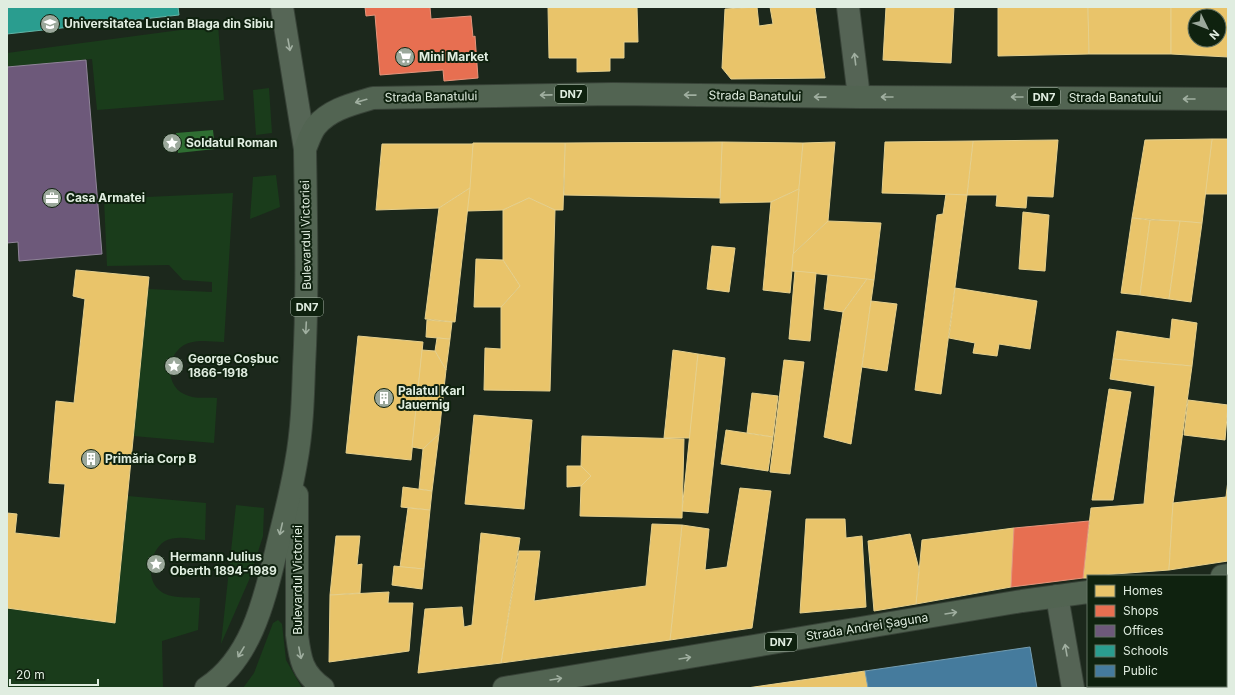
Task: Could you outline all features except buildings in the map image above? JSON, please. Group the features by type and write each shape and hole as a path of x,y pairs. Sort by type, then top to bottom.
{"main road":[{"name":"Bulevardul Victoriei","path":"206,688 228,670 248,640 271,572 296,464 301,425 307,301 305,149 282,7"},
{"name":"Strada Banatului","path":"305,149 316,127 325,117 342,107 373,98 613,94 1228,99"},
{"name":"Bulevardul Victoriei","path":"296,464 298,530 297,635 299,654 304,670 313,682 323,688"},
{"name":"Strada Andrei Șaguna","path":"504,688 1087,592"}],"street":[{"path":"848,7 859,97"},
{"path":"1057,596 1073,688"}],"shaded area":[{"path":"218,25 224,100 97,110 92,59 7,67 7,53"},
{"path":"269,88 272,133 256,135 253,90"},
{"path":"213,130 215,149 178,153 176,133"},
{"path":"276,175 280,207 250,219 253,177"},
{"path":"233,193 224,342 197,341 184,345 177,351 172,359 170,368 174,385 180,392 192,397 217,398 214,443 133,436 148,289 212,292 212,282 183,280 169,265 107,266 104,199"},
{"path":"128,496 206,503 205,540 190,538 169,539 160,545 151,564 152,579 155,585 163,593 179,597 200,598 198,630 162,641 163,688 7,688 7,608 115,623"},
{"path":"236,505 264,508 263,536 249,580 221,644"},
{"path":"278,620 282,624 286,660 302,688 243,688 254,673 273,623"}],"place":[{"name":"Universitatea Lucian Blaga din Sibiu","path":"50,24"},
{"name":"Mini Market","path":"405,57"},
{"name":"Soldatul Roman","path":"172,143"},
{"name":"Casa Armatei","path":"52,198"},
{"name":"George Coșbuc 1866-1918","path":"174,366"},
{"name":"Palatul Karl Jauernig","path":"384,398"},
{"name":"Primăria Corp B","path":"91,459"},
{"name":"Hermann Julius Oberth 1894-1989","path":"156,564"}]}
